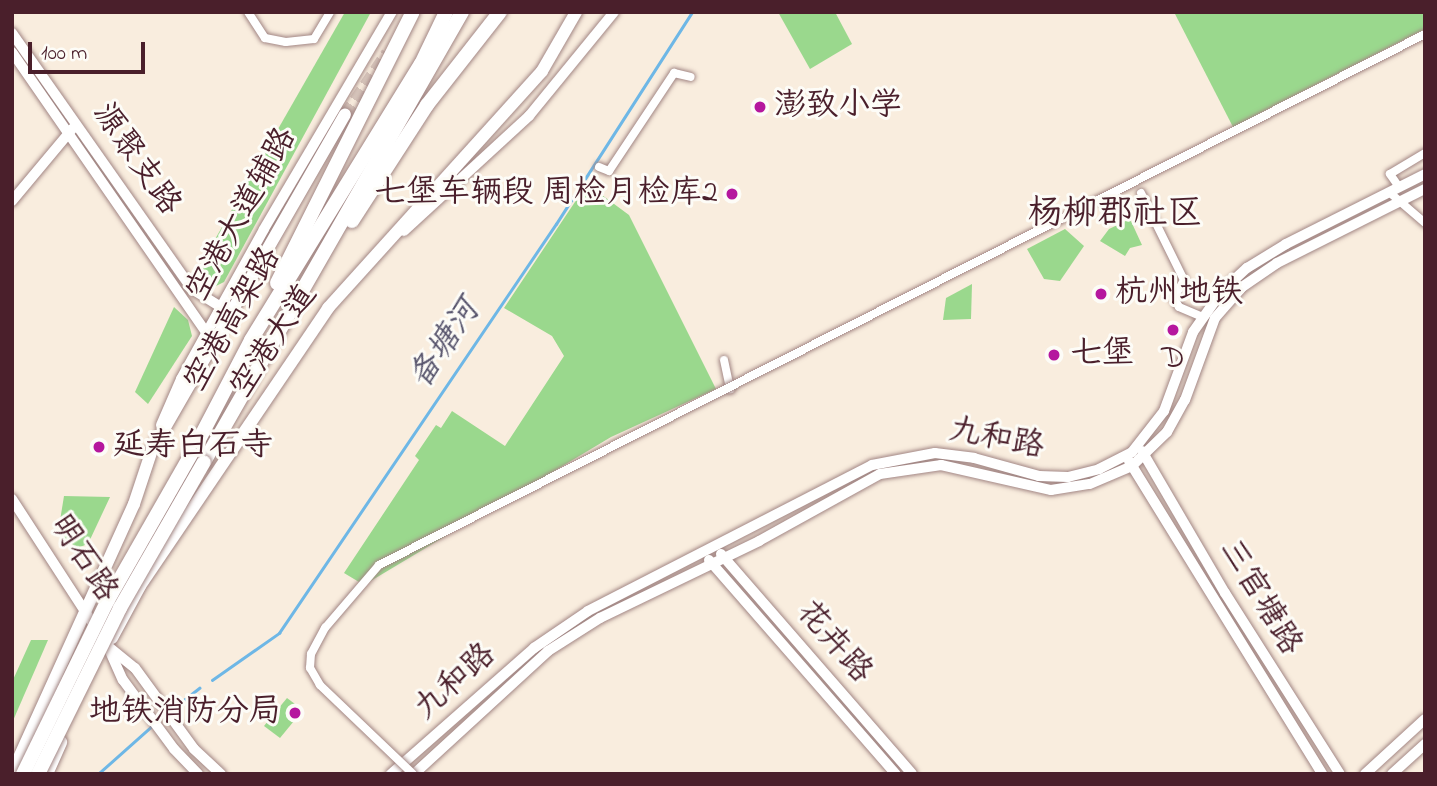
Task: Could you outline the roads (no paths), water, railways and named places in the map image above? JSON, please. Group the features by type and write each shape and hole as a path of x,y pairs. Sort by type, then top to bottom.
{"highway":[{"path":"251,340 414,12"},
{"name":"空港高架路","path":"38,774 198,458 251,340 421,64 446,12"},
{"name":"空港高架路","path":"23,774 108,600 305,284 432,71 462,12"},
{"path":"305,284 365,203 427,105 500,12"}],"main road":[{"name":"空港大道","path":"47,774 108,647 147,576 353,278 542,71 576,12"},
{"name":"空港大道","path":"12,773 134,504 152,450 345,115"}],"street":[{"path":"248,12 265,38 286,42 314,39 330,12"},
{"name":"空港大道辅路","path":"152,450 181,379 392,12"},
{"path":"353,278 529,116 614,12"},
{"name":"源聚支路","path":"12,33 192,289 222,308"},
{"path":"418,773 320,685 310,668 316,642 362,582 379,565 1425,34"},
{"name":"源聚支路","path":"12,52 207,334"},
{"path":"599,167 609,171 674,73 691,77"},
{"path":"12,201 77,123"},
{"path":"1425,153 1390,174 1399,201 1425,223"},
{"name":"九和路","path":"391,774 411,761 534,648 588,611 893,458 958,455 1052,478 1082,475 1125,456 1139,446 1164,411 1202,317 1247,268 1425,174"},
{"name":"九和路","path":"418,773 548,651 600,618 892,470 941,465 1051,490 1090,484 1132,466 1146,456 1176,418 1215,318 1226,302 1276,263 1425,189"},
{"path":"1141,193 1184,280 1174,298 1179,307 1202,317"},
{"path":"724,359 730,389"},
{"name":"三官塘路","path":"1139,446 1231,604 1340,774"},
{"name":"三官塘路","path":"1125,456 1322,774"},
{"name":"明石路","path":"12,499 108,647"},
{"name":"花卉路","path":"715,546 912,774"},
{"name":"花卉路","path":"702,552 896,774"},
{"path":"108,647 135,668 174,724 221,774"},
{"path":"108,647 123,680 162,733 198,774"},
{"path":"1365,774 1425,719"},
{"path":"1392,774 1425,744"},
{"path":"411,761 418,773"}],"waterway":[{"name":"备塘河","path":"212,680 279,633 556,224 692,12"},
{"name":"备塘河","path":"171,710 199,688"},
{"name":"备塘河","path":"98,774 153,725"}],"tunnel":[{"path":"345,115 387,53"}],"place":[{"name":"澎致小学","path":"760,107"},
{"name":"七堡车辆段 周检月检库2","path":"732,194"},
{"name":"杭州地铁","path":"1101,294"},
{"name":"D","path":"1173,330"},
{"name":"七堡","path":"1054,355"},
{"name":"延寿白石寺","path":"99,447"},
{"name":"地铁消防分局","path":"295,713"}],"district":[{"name":"杨柳郡社区","path":"1115,215"}]}
